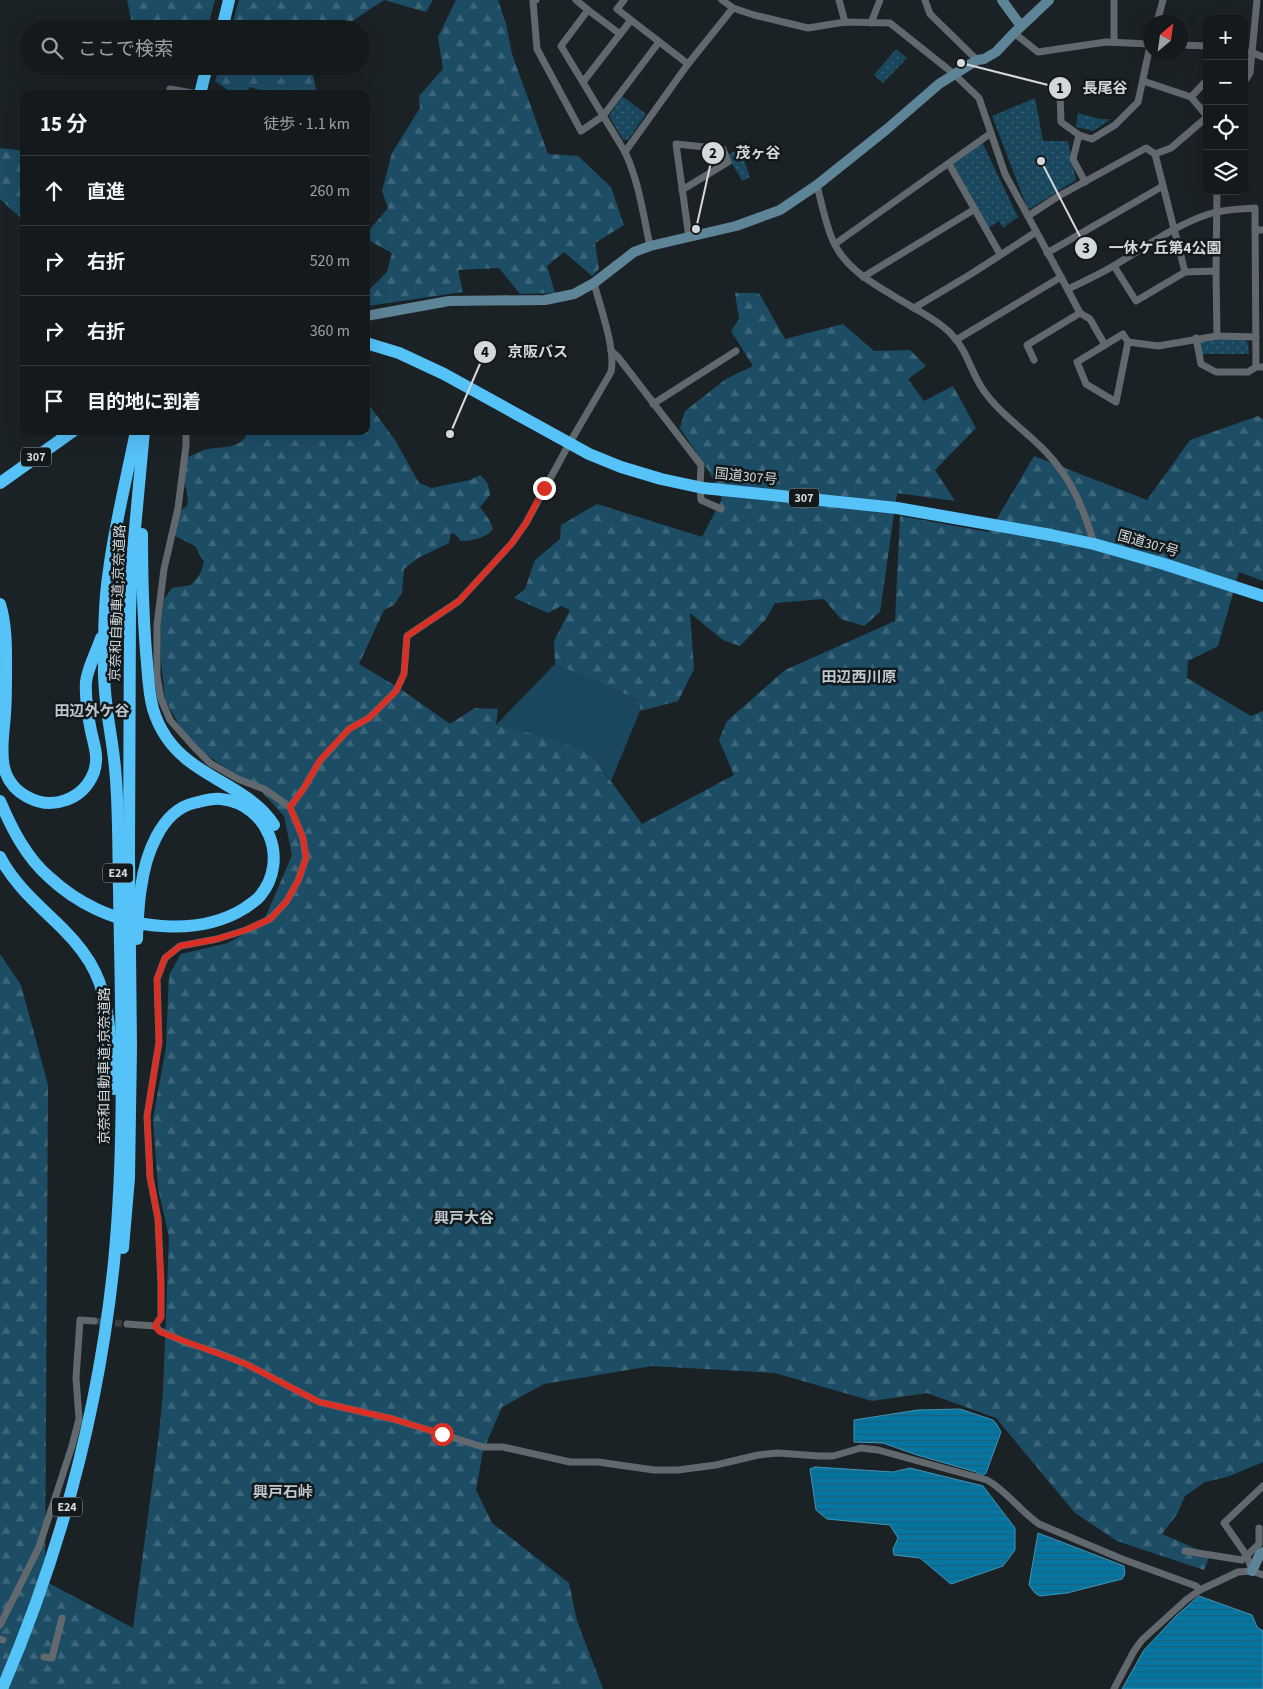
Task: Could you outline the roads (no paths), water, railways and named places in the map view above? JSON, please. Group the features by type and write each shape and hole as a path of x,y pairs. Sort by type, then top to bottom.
{"highway":[{"path":"218,20 224,0"},
{"path":"224,20 229,0"},
{"path":"199,90 204,75"},
{"path":"206,90 209,75"},
{"name":"国道307号","path":"370,344 399,353 444,374 569,444 621,467 661,479 700,487 897,508 1094,544 1263,596"},
{"name":"307","path":"0,483 67,435"},
{"name":"京奈和自動車道;京奈道路","path":"2,1689 48,1570 69,1501 96,1384 114,1264 120,1176 122,1067 116,769 104,686 108,572 135,435"},
{"path":"144,435 141,509 143,605 149,684 153,709 160,727 179,753 262,809 273,824 282,848 280,872 272,892 246,918 221,929 204,932 182,934 149,928"},
{"name":"京奈和自動車道;京奈道路","path":"8,1689 64,1536 92,1432 118,1292 128,1203 131,1038 129,826 130,612 132,561 144,435"},
{"path":"0,604 4,618 6,660 3,766 12,785 20,793 34,800 47,803 60,803 78,794 87,785 97,763 87,706 86,680 106,626"},
{"path":"0,820 14,848 42,881 73,904 128,928 149,928 195,926 236,914 260,896 272,877 273,844 264,826 256,816 240,805 225,800 210,800 191,804 171,817 162,828 151,850 140,889 137,937 138,1028 130,1164"},
{"path":"0,801 15,834 41,869 67,892 108,918"},
{"path":"0,857 24,892 64,931 95,972 102,991 108,1022 120,1176"}],"street":[{"path":"536,0 533,1 537,49 581,131 603,116 660,42"},
{"path":"576,0 620,34"},
{"path":"624,0 617,9 688,64"},
{"path":"722,0 733,8 754,15 808,28 845,22 890,24 954,74 979,98 1005,174 1080,313 1090,319 1105,345"},
{"path":"839,0 845,22"},
{"path":"871,23 880,0"},
{"path":"926,0 930,14 977,60"},
{"path":"1002,0 1018,29 1038,52 1114,42 1143,44"},
{"path":"370,315 449,301 545,300 574,294 594,283 634,252 650,246 736,226 780,210 817,185 940,84 977,60 984,59 996,52 1049,0"},
{"path":"1114,0 1114,42"},
{"path":"1159,15 1163,0"},
{"path":"1248,75 1250,72 1249,49 1257,0"},
{"path":"625,152 688,64 733,8"},
{"path":"588,10 561,46 625,152 639,194 650,246"},
{"path":"583,82 631,20"},
{"path":"1188,45 1203,46"},
{"path":"1249,49 1263,57"},
{"path":"1060,93 1061,122 1080,135 1092,139 1115,125 1138,102 1147,60"},
{"path":"1142,81 1192,97 1203,112"},
{"path":"1192,97 1203,85"},
{"path":"174,89 179,90"},
{"path":"1155,154 1171,148 1203,120"},
{"path":"836,244 991,133"},
{"path":"1080,135 1073,159 1085,182"},
{"path":"682,190 728,162 723,149 676,144 682,190 689,238"},
{"path":"1028,216 1057,197 1146,148 1155,154 1185,272"},
{"path":"949,164 1000,254"},
{"path":"817,185 831,238 839,252 863,277 952,334 959,343 975,377 994,404 1040,446 1060,468 1072,486 1086,516 1094,544"},
{"path":"1047,253 1163,186"},
{"path":"1217,195 1217,336"},
{"path":"1068,290 1114,266 1191,220 1217,212 1255,208 1259,273 1256,337 1260,367 1248,372 1216,372 1201,364 1196,338"},
{"path":"863,277 975,209"},
{"path":"1255,230 1263,230"},
{"path":"914,308 1036,232"},
{"path":"1114,266 1136,302 1185,272 1216,271"},
{"path":"956,340 1061,277"},
{"path":"290,807 304,788 320,760 349,729 369,718 396,691 404,674 407,636 459,601 512,543 526,523 611,372 613,362 611,351 594,283"},
{"path":"1034,360 1027,345 1080,313"},
{"path":"1123,334 1128,342 1116,402 1086,384 1077,362 1123,334"},
{"path":"1128,342 1158,346 1196,338 1217,336 1256,337"},
{"path":"611,351 618,357 702,465 701,500 721,509"},
{"path":"653,404 736,351"},
{"path":"155,1326 161,1317 161,1283 158,1219 150,1177 147,1116 159,1042 157,979 165,958 180,946 217,939 246,930 270,919 286,902 298,881 306,858 303,838 290,807 264,789 238,779 210,763 170,720 161,699 157,676 157,625 164,570 178,508 186,435"},
{"path":"0,1625 39,1546 72,1446 79,1419 76,1378 80,1320 94,1321"},
{"path":"127,1324 155,1326 160,1332 246,1364 319,1402 393,1419 483,1447 503,1447 570,1462 598,1462 654,1470 678,1470 716,1465 778,1452 833,1456 861,1448 878,1450 987,1480 994,1484 1028,1517 1039,1524 1122,1559 1196,1586 1200,1590"},
{"path":"1252,1571 1246,1556 1224,1523 1263,1486"},
{"path":"1185,1551 1242,1560 1259,1544 1259,1528"},
{"path":"1252,1571 1260,1554 1263,1552"},
{"path":"1114,1689 1142,1640 1200,1590 1238,1572 1252,1571 1263,1575"},
{"path":"44,1656 52,1658 62,1618"}],"tunnel":[{"path":"94,1321 127,1324"}],"place":[{"name":"長尾谷","path":"961,63"},
{"name":"一休ケ丘第4公園","path":"1041,161"},
{"name":"茂ヶ谷","path":"696,229"},
{"name":"京阪バス","path":"450,434"}],"district":[{"name":"田辺西川原","path":"859,677"},
{"name":"田辺外ケ谷","path":"92,711"},
{"name":"興戸大谷","path":"464,1218"},
{"name":"興戸石峠","path":"283,1492"}]}
